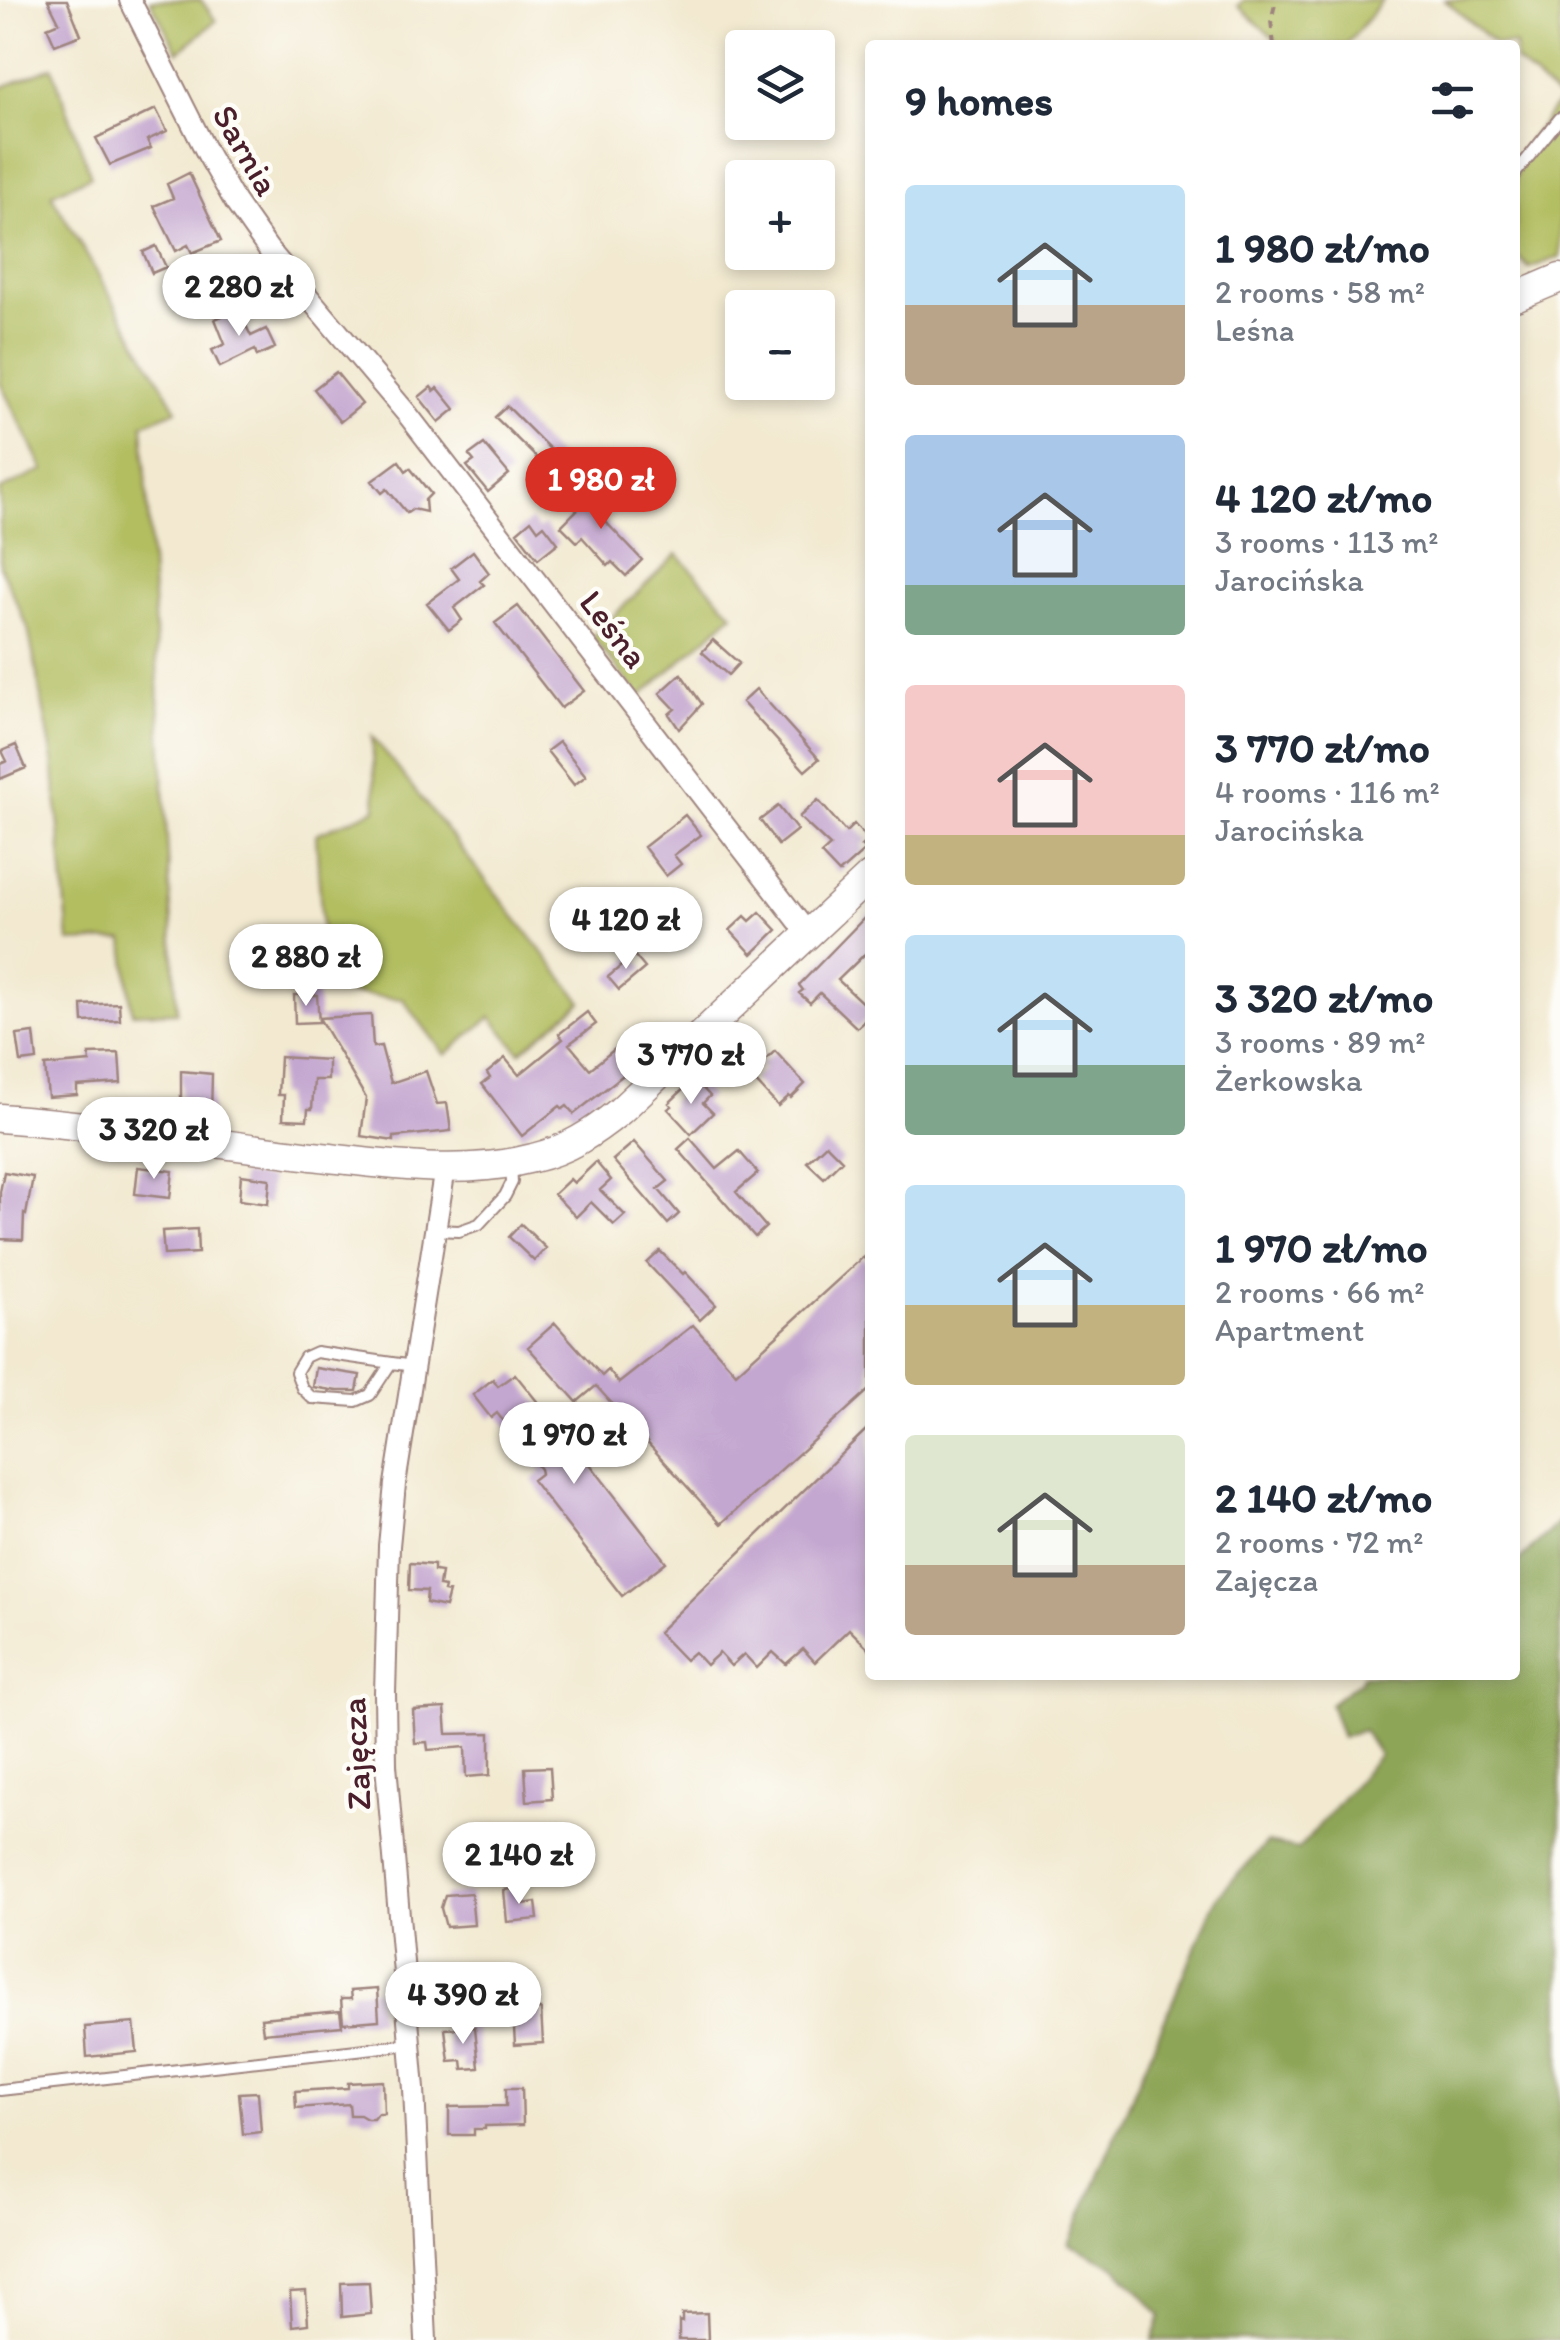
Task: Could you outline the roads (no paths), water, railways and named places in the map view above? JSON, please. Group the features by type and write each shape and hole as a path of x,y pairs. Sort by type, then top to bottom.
{"street":[{"name":"Sarnia","path":"130,0 235,202 326,318"},
{"path":"1520,289 1560,278"},
{"name":"Leśna","path":"326,318 420,431 808,935"},
{"path":"0,1118 373,1163 445,1168 510,1163 561,1149 588,1136 635,1097 865,881"},
{"name":"Zajęcza","path":"426,2340 411,2044 386,1766 384,1693 388,1546 445,1168"}],"lane":[{"path":"1520,168 1560,118"},
{"path":"435,1230 459,1231 479,1224 505,1196 512,1182 510,1163"},
{"path":"392,1363 370,1395 356,1401 312,1398 302,1388 296,1372 305,1357 316,1352 414,1366"},
{"path":"0,2090 411,2044"}]}
